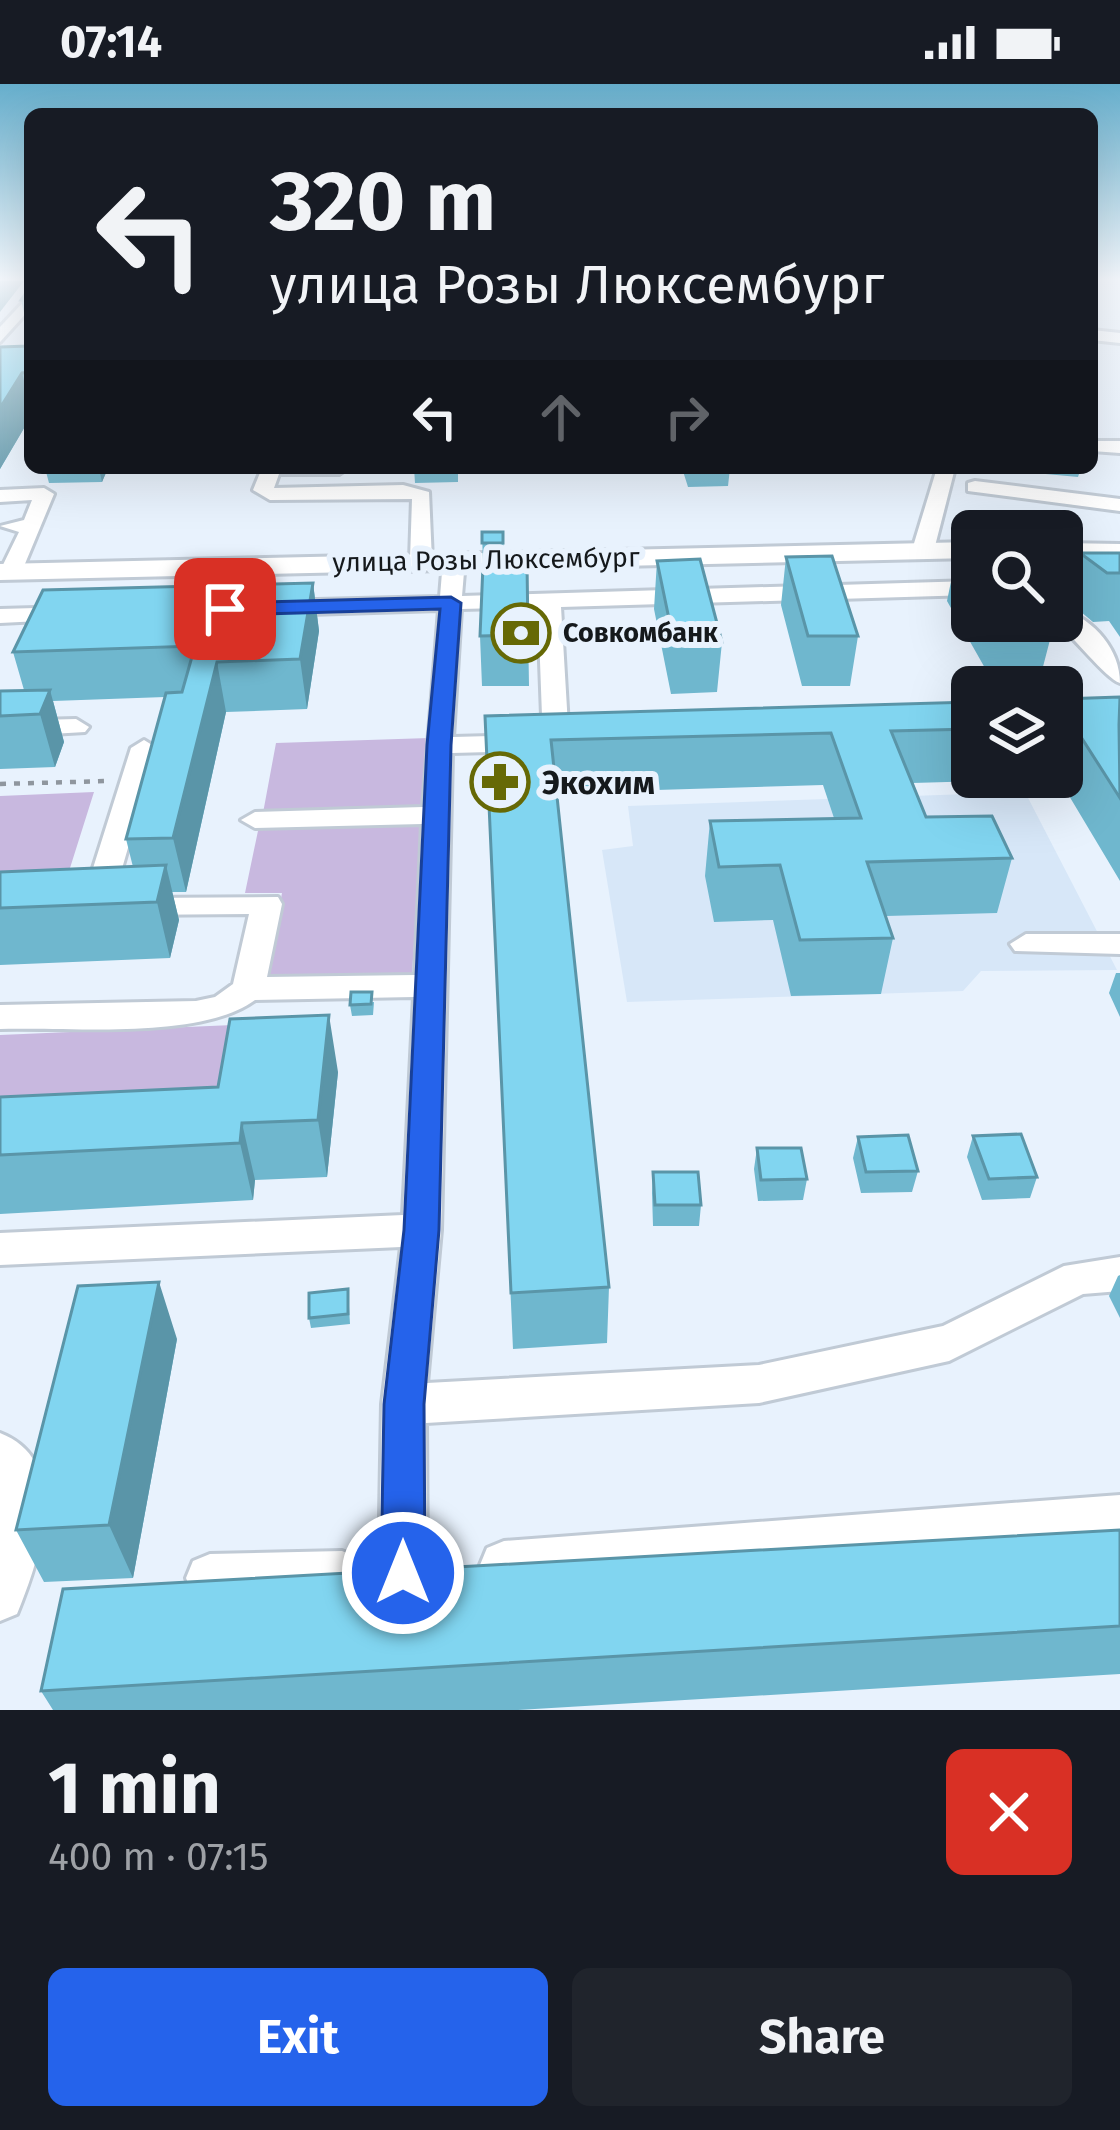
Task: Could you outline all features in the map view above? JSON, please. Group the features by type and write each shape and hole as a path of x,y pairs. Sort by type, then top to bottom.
{"main road":[{"name":"улица Розы Люксембург","path":"5,571 951,550"},
{"path":"1083,551 1120,552"}],"street":[{"path":"269,474 263,490 270,494 404,491 422,496 421,561"},
{"path":"923,550 944,474"},
{"path":"975,487 1120,505"},
{"path":"0,496 44,494 21,526 5,571"},
{"path":"403,1573 404,1404 422,1230 439,745 454,560"},
{"name":"улица Розы Люксембург","path":"261,608 951,588"},
{"path":"1083,590 1120,589"},
{"path":"439,745 568,742 549,598"},
{"path":"0,616 95,613"},
{"path":"1083,632 1120,676"},
{"path":"0,729 76,727"},
{"path":"145,748 83,909 267,904 248,989"},
{"path":"256,820 436,815"},
{"path":"1026,944 1120,944"},
{"path":"0,1017 196,1013 225,1006 248,989 430,986"},
{"path":"0,1249 422,1230"},
{"path":"404,1404 759,1384 949,1343 1078,1279 1120,1274"},
{"path":"0,1454 19,1475 24,1505 0,1597"},
{"path":"210,1578 403,1573 1120,1518"}],"path":[{"path":"0,784 135,780"}],"shaded area":[{"path":"429,738 426,807 263,813 276,743"},
{"path":"94,792 64,887 0,890 0,796"},
{"path":"951,795 1028,798 1117,970 981,971 963,991 627,1002 602,850 633,846 628,806"},
{"path":"422,823 412,974 266,978 282,893 245,893 259,826"},
{"path":"233,1025 221,1092 0,1102 0,1035"}],"building":[{"path":"0,357 24,357 24,373 0,408"},
{"path":"482,532 503,532 503,543 482,543"},
{"path":"1083,553 1120,553 1120,573 1107,573"},
{"path":"832,556 858,636 808,636 786,557"},
{"path":"700,559 722,642 674,643 657,561"},
{"path":"527,563 528,635 480,636 483,565"},
{"path":"313,583 300,659 217,662 173,838 126,839 166,693 182,692 195,646 13,652 43,590"},
{"path":"50,690 40,714 0,716 0,691"},
{"path":"1120,697 1120,798 1083,740 1083,698"},
{"path":"951,703 951,730 891,731 926,817 992,816 1012,858 867,862 893,938 800,940 780,865 719,867 710,821 861,818 831,733 551,740 609,1287 511,1293 485,716"},
{"path":"166,865 157,902 0,908 0,872"},
{"path":"351,992 372,992 371,1004 350,1005"},
{"path":"329,1015 318,1120 242,1123 240,1143 0,1155 0,1097 218,1087 230,1019"},
{"path":"1021,1134 1037,1177 989,1179 973,1136"},
{"path":"908,1135 918,1171 866,1172 858,1137"},
{"path":"757,1148 801,1148 807,1179 761,1180"},
{"path":"653,1172 698,1172 701,1205 655,1205"},
{"path":"159,1282 109,1525 16,1530 78,1286"},
{"path":"348,1289 348,1314 309,1318 309,1293"},
{"path":"1120,1530 1120,1626 41,1691 63,1589"}],"place":[{"name":"Совкомбанк","path":"521,633"},
{"name":"Экохим","path":"500,782"}],"route":[{"path":"225,609 451,603 439,745 422,1230 404,1404 403,1573"}]}
